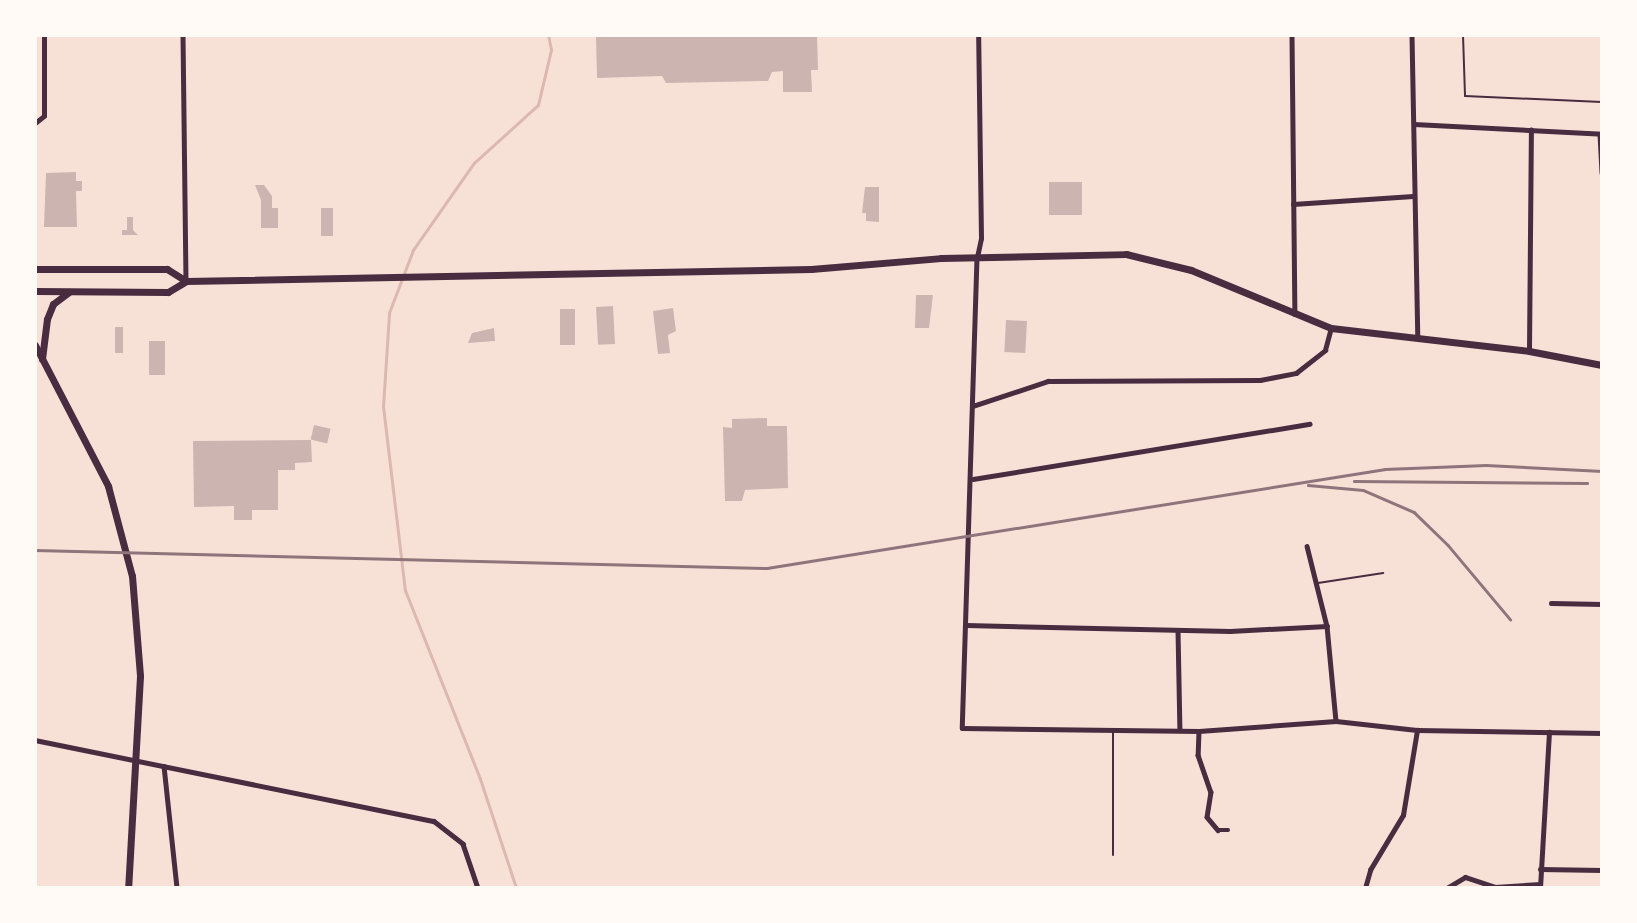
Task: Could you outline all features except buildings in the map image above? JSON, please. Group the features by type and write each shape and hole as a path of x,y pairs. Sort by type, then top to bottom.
{"main road":[{"path":"35,291 168,292 186,281 351,281 830,268 977,257 1126,254 1158,260 1331,328 1530,351 1602,365"},
{"path":"35,268 167,269 186,281"},
{"path":"42,359 47,319 53,304 70,291"},
{"path":"35,345 89,445 117,514 132,576 139,636 128,888"}],"street":[{"path":"35,123 44,116 44,35"},
{"path":"183,35 186,281"},
{"path":"978,35 981,238 977,257 973,479 962,728 1199,731 1336,721 1416,730 1602,733"},
{"path":"1292,35 1295,314"},
{"path":"1412,35 1413,196 1418,337"},
{"path":"1414,124 1601,134 1602,173"},
{"path":"1530,351 1531,130"},
{"path":"1293,204 1413,196"},
{"path":"973,406 1048,382 1260,380 1296,373 1325,350 1331,328"},
{"path":"973,479 1310,424"},
{"path":"1307,546 1326,626 1336,721"},
{"path":"1551,603 1602,604"},
{"path":"966,625 1178,630 1326,626"},
{"path":"1178,630 1180,730"},
{"path":"1365,888 1370,870 1403,815 1416,730"},
{"path":"1199,731 1198,755 1211,792 1208,817 1218,830 1228,830"},
{"path":"1447,888 1465,877 1495,887 1540,886 1549,732"},
{"path":"35,740 434,821 463,844 478,888"},
{"path":"164,766 177,888"},
{"path":"1540,869 1602,870"}],"lane":[{"path":"1316,583 1383,573"},
{"path":"1113,730 1113,856"}],"path":[{"path":"1463,35 1465,96 1602,102"}],"waterway":[{"path":"516,888 480,779 405,591 383,407 389,313 413,250 474,163 538,105 551,50 548,35"}],"railway":[{"path":"35,550 767,568 1385,469 1486,465 1602,471"},
{"path":"1354,481 1587,483"},
{"path":"1308,485 1363,490 1414,512 1448,545 1510,619"}]}
